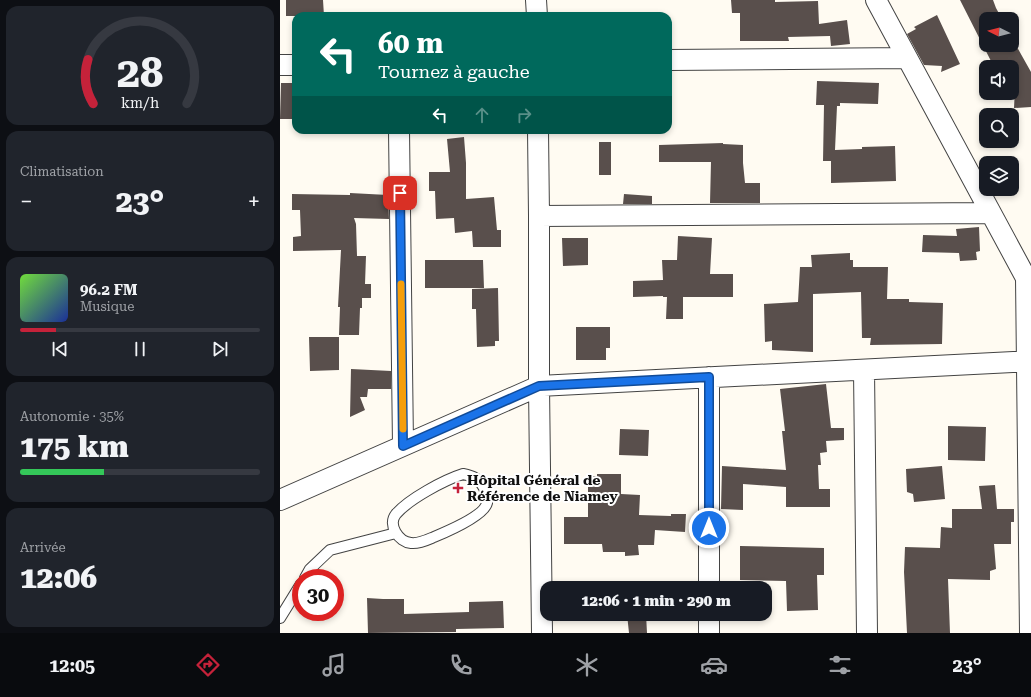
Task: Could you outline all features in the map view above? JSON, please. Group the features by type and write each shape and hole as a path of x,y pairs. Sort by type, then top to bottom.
{"street":[{"path":"536,0 536,12"},
{"path":"876,0 1026,278 1029,361 1030,633"},
{"path":"672,60 907,58"},
{"path":"280,65 292,65"},
{"path":"399,134 403,446"},
{"path":"538,134 542,633"},
{"path":"539,216 991,213"},
{"path":"280,500 539,386 1029,361"},
{"path":"864,370 867,633"},
{"path":"709,377 709,581"},
{"path":"709,621 709,633"}],"lane":[{"path":"463,474 470,475 478,479 483,486 486,493 487,504 482,511 450,530 423,542 412,544 401,540 396,533 392,522 395,515 407,504 451,478 463,474"},
{"path":"310,569 330,550 396,533"},
{"path":"280,618 292,599"}],"building":[{"path":"286,0 323,0 324,12 292,12 292,16 286,16"},
{"path":"731,0 775,0 775,2 818,1 819,24 847,20 850,44 831,46 830,36 788,37 789,41 740,41 740,13 732,13"},
{"path":"960,0 993,0 998,12 979,12 979,37"},
{"path":"937,15 960,64 941,72 942,66 924,65 907,34 916,29 914,27"},
{"path":"1019,51 1031,72 1031,107 1014,108 1014,100 1019,100 1019,60 990,60 986,52 1019,52"},
{"path":"817,81 879,83 878,104 840,103 840,106 837,106 835,150 895,146 896,181 831,183 831,161 823,161 824,105 816,105"},
{"path":"281,83 292,83 292,119 280,119"},
{"path":"464,137 466,199 494,197 497,230 501,230 501,247 473,247 472,231 455,233 454,218 436,219 435,191 429,191 429,172 450,172 447,139"},
{"path":"599,142 611,142 611,175 599,175"},
{"path":"723,143 743,145 745,183 760,183 760,203 710,203 711,162 659,162 659,145"},
{"path":"350,193 388,195 389,219 354,218 356,224 357,256 366,256 365,284 371,284 371,298 362,298 359,335 339,335 340,307 338,307 341,250 293,251 293,237 301,236 300,210 292,210 292,194 350,195"},
{"path":"624,194 652,196 652,204 623,204"},
{"path":"979,227 980,251 976,252 977,260 960,261 959,253 922,252 923,235 957,236 956,229"},
{"path":"678,236 712,238 710,274 733,274 733,297 683,297 683,319 666,319 667,297 633,297 633,281 663,280 662,260 677,260"},
{"path":"562,238 588,238 588,265 563,266"},
{"path":"850,253 850,260 853,260 853,267 888,267 887,299 909,299 909,302 943,303 942,344 870,345 871,338 862,338 861,292 813,294 813,352 772,350 772,341 765,342 764,304 798,302 800,267 812,267 811,255"},
{"path":"425,260 483,260 484,288 425,288"},
{"path":"498,288 499,341 495,341 495,346 477,347 476,309 472,309 472,289"},
{"path":"576,327 610,327 610,348 606,348 606,360 576,360"},
{"path":"309,337 339,337 339,370 310,371"},
{"path":"351,369 391,371 391,389 368,389 367,397 360,397 365,410 350,417"},
{"path":"826,384 831,428 844,428 844,440 826,441 827,452 820,453 821,465 818,465 819,489 830,489 830,507 786,507 786,487 743,484 743,510 721,509 722,466 786,470 782,431 785,431 780,389"},
{"path":"948,426 986,427 985,461 948,460"},
{"path":"620,429 649,430 648,456 619,455"},
{"path":"942,466 945,499 914,502 913,494 907,492 906,469"},
{"path":"597,474 621,474 621,494 640,495 639,515 671,516 671,514 686,514 685,532 655,530 654,545 638,545 639,555 625,556 625,552 603,552 602,544 564,544 564,517 588,517 588,476 597,476"},
{"path":"995,485 997,509 1014,509 1014,522 1011,522 1011,544 994,544 996,569 990,571 990,580 948,579 950,633 907,633 904,572 905,547 940,548 941,527 952,528 952,509 982,509 979,486"},
{"path":"740,546 824,548 824,575 817,575 818,610 787,611 786,581 740,580"},
{"path":"367,598 404,599 404,614 469,612 469,602 503,601 504,628 456,629 456,632 368,633"},
{"path":"628,621 646,621 647,633 629,633"}],"slow traffic":[{"path":"401,284 403,429"}],"place":[{"name":"Hôpital Général de Référence de Niamey","path":"458,488"}],"route":[{"path":"400,193 403,446 539,386 709,377 709,528"}]}
